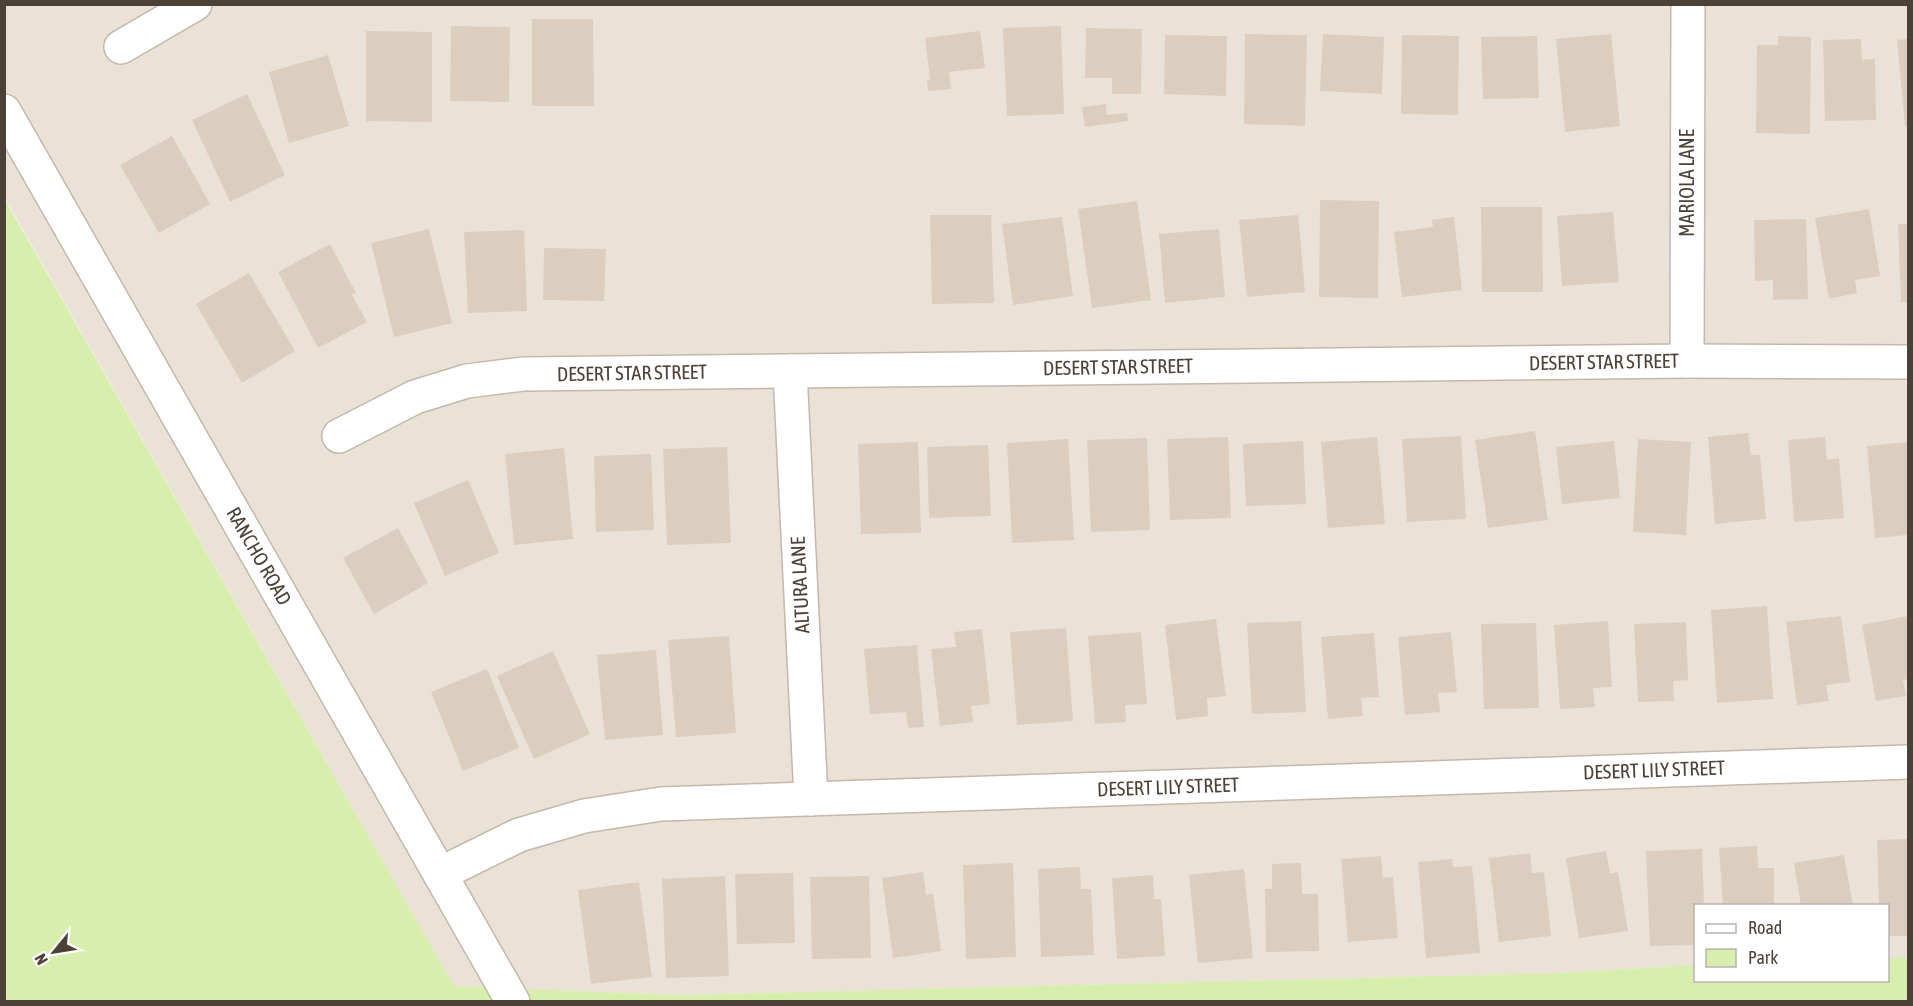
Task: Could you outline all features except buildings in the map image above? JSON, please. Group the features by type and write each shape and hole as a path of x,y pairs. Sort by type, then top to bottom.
{"street":[{"path":"121,47 195,4"},
{"name":"MARIOLA LANE","path":"1687,361 1688,4"},
{"name":"RANCHO ROAD","path":"4,111 513,1002"},
{"name":"DESERT STAR STREET","path":"339,436 415,397 467,381 524,374 1687,361 1908,362"},
{"name":"ALTURA LANE","path":"790,371 811,799"},
{"name":"DESERT LILY STREET","path":"440,874 519,835 584,816 661,804 1908,762"}],"shaded area":[{"path":"4,5 1908,5 1908,958 1889,958 1889,904 1694,904 1694,965 1560,973 679,995 454,986 5,198"}],"green space":[{"path":"4,198 454,986 679,995 1560,973 1694,965 1694,982 1889,982 1889,958 1908,958 1908,1001 5,1001"}]}
